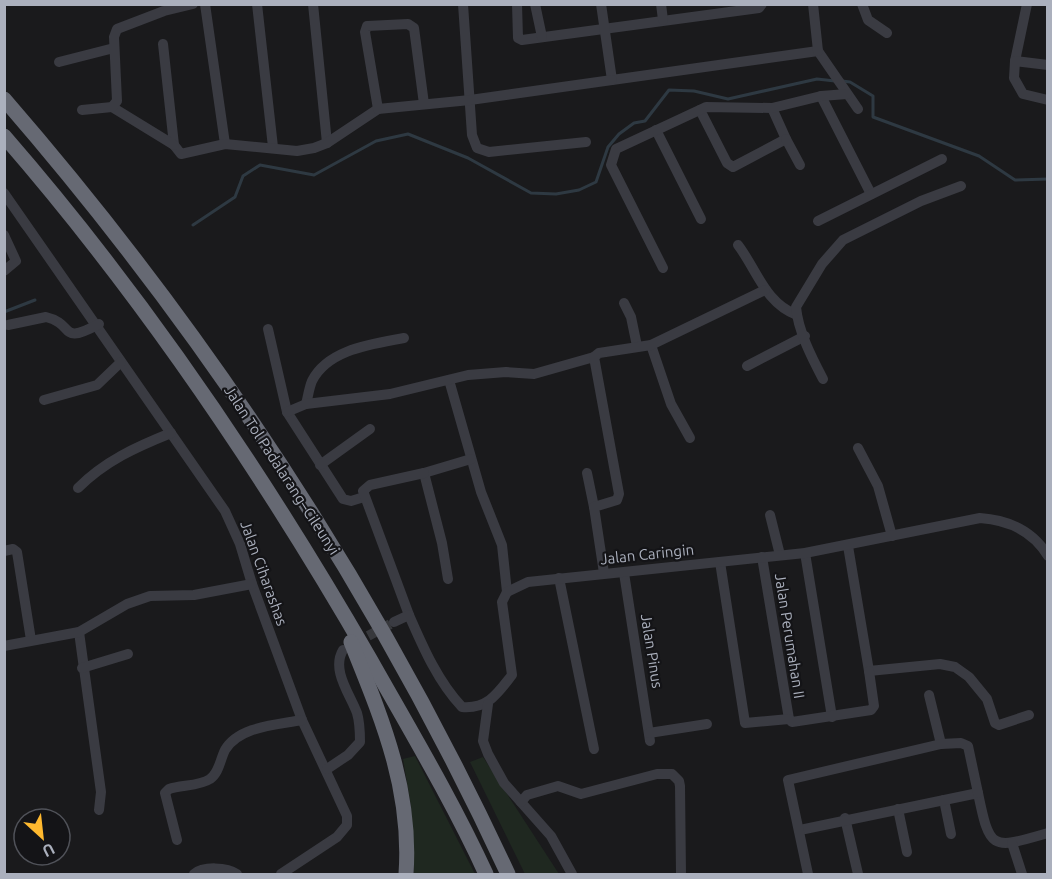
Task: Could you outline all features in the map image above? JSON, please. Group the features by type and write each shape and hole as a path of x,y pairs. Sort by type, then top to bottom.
{"highway":[{"name":"Jalan Tol Padalarang–Cileunyi","path":"4,99 173,308 329,540 392,644 474,802 508,874"},
{"name":"Jalan Tol Padalarang–Cileunyi","path":"4,136 158,329 286,519 328,587 456,811 486,874"},
{"path":"328,587 380,714 401,782 408,845 405,874"}],"street":[{"path":"112,107 117,98 115,34 122,26 193,4"},
{"path":"205,4 225,144"},
{"path":"257,4 273,147"},
{"path":"313,4 327,143"},
{"path":"462,4 472,135 477,148 489,152 586,142"},
{"path":"517,4 518,38 522,40 663,20 712,9 759,8 762,4"},
{"path":"535,4 542,37"},
{"path":"601,4 612,80"},
{"path":"661,4 663,20"},
{"path":"813,4 818,51 858,109"},
{"path":"862,4 868,20 887,33"},
{"path":"1027,4 1014,78 1016,87 1029,96 1047,100"},
{"path":"378,109 365,32 367,26 408,24 414,28 424,104"},
{"path":"163,44 174,145"},
{"path":"59,62 114,48"},
{"path":"82,110 112,107 174,145 183,154 225,144 297,151 327,143 378,109 470,100 818,51"},
{"path":"1016,62 1047,65"},
{"path":"663,268 611,163 616,149 706,108 772,108 845,91"},
{"path":"821,96 871,194"},
{"path":"772,108 800,165"},
{"path":"700,110 729,166 738,165 786,138"},
{"path":"656,130 701,219"},
{"path":"818,220 942,159"},
{"path":"823,379 804,336 796,307 832,250 843,240 921,201 960,186"},
{"name":"Jalan Ciharashas","path":"4,193 99,324 122,362 225,511 240,544 252,584 302,720 346,808 347,825 337,837 281,874"},
{"path":"4,235 16,261 4,272"},
{"path":"738,245 765,290 779,306 797,315"},
{"path":"286,412 306,404 390,394 448,380 491,373 534,374 594,357 599,353 651,345 765,290"},
{"path":"624,303 631,317 637,346"},
{"path":"8,325 46,316 52,318 72,335 77,335 99,324"},
{"path":"268,329 286,412 343,499 351,501 364,497"},
{"path":"747,366 804,336"},
{"path":"306,404 313,380 330,362 354,348 404,338"},
{"path":"651,345 671,404 690,438"},
{"path":"594,357 619,494 617,500 594,507"},
{"path":"44,400 98,385 122,362"},
{"path":"448,380 468,440 471,459 502,545 507,592 502,602 513,671 498,694 488,704 483,741 504,783 551,836 572,874"},
{"path":"320,465 370,429"},
{"path":"78,488 92,474 122,454 171,432"},
{"path":"858,448 878,486 892,536"},
{"path":"471,459 424,474 370,485 364,489 364,497 409,615 433,666 462,707 488,704"},
{"path":"587,473 604,573"},
{"path":"424,474 442,543 448,579"},
{"path":"770,515 780,555"},
{"name":"Jalan Caringin","path":"507,592 528,582 806,553 980,518 994,519 1023,530 1040,543 1047,556"},
{"path":"720,562 745,723 789,719 792,722 832,717 871,710 874,706 848,546"},
{"path":"4,551 13,549 16,552 31,640"},
{"path":"806,553 832,717"},
{"name":"Jalan Perumahan II","path":"762,557 789,719"},
{"name":"Jalan Pinus","path":"624,573 650,737 707,724"},
{"path":"559,578 594,749"},
{"path":"4,646 79,632 127,604 150,596 194,595 252,584"},
{"path":"394,622 409,615"},
{"path":"79,632 82,668 99,779 99,810"},
{"path":"327,769 355,749 360,742 357,714 339,668 338,657 343,650"},
{"path":"82,668 128,654"},
{"path":"869,671 940,664 955,667 969,677 987,699 995,723 999,725 1029,715"},
{"path":"929,695 941,744"},
{"path":"177,840 165,793 169,789 209,781 216,773 225,751 234,740 246,732 302,720"},
{"path":"808,874 788,780 941,744 961,743 968,746 988,835 994,842 1004,845 1047,833"},
{"path":"521,802 527,795 558,786 581,794 657,774 672,774 679,781 680,786 681,874"},
{"path":"800,830 845,818 978,793"},
{"path":"944,800 951,834"},
{"path":"898,808 907,852"},
{"path":"845,818 858,874"},
{"path":"1012,843 1022,874"},
{"path":"194,874 201,870 231,870 237,874"}],"shaded area":[{"path":"415,756 475,874 414,874 411,806 403,759"},
{"path":"483,757 559,874 525,874 470,762"}],"waterway":[{"path":"193,225 235,197 243,176 260,165 314,175 376,141 408,134 468,158 531,193 556,194 579,190 596,182 608,147 619,134 634,123 645,121 669,90 694,91 728,99 817,79 835,81"},
{"path":"842,81 850,82 873,96 873,117 979,156 1015,180 1048,179"},
{"path":"4,312 35,300"}],"tunnel":[{"path":"355,643 394,622"}]}
